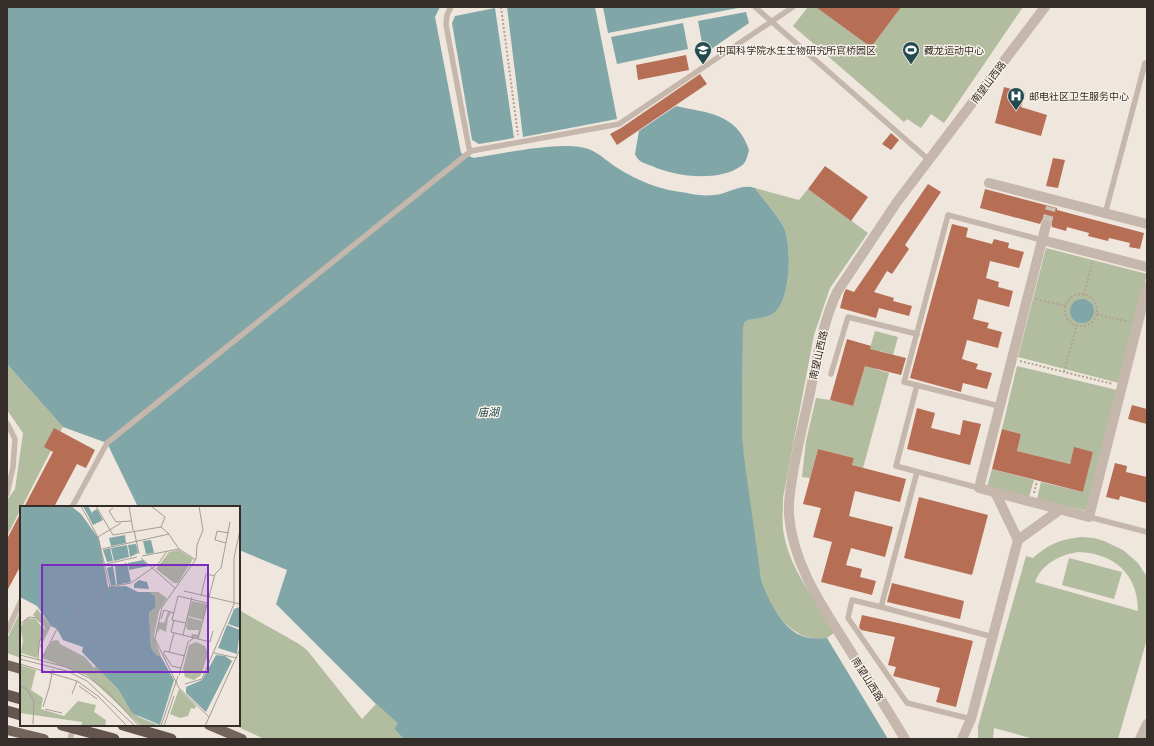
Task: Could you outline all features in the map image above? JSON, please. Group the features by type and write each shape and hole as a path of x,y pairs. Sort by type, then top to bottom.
{"highway":[{"path":"7,695 20,698"},
{"path":"7,711 20,715"},
{"path":"68,726 114,739"},
{"path":"126,726 171,739"}],"main road":[{"path":"7,665 20,669"},
{"path":"211,726 242,739"},
{"path":"7,730 44,739"}],"street":[{"name":"南望山西路","path":"905,739 826,612 803,570 794,543 789,514 789,503 798,445 824,326 837,292 897,202 1044,7"},
{"path":"989,184 1051,203 1147,224"},
{"path":"1046,225 979,488 1089,517 1147,287"},
{"path":"1042,240 1147,266"},
{"path":"995,492 1018,540"},
{"path":"966,739 1018,540 1060,509"},
{"path":"962,739 970,723"},
{"path":"1140,739 1147,724"}],"lane":[{"path":"451,7 447,14 446,25 469,148 472,151"},
{"path":"755,7 929,160"},
{"path":"73,506 107,443 472,151 619,124 793,7"},
{"path":"1105,214 1145,63 1147,64"},
{"path":"1000,406 904,382 948,215 1042,240"},
{"path":"830,374 848,317 917,334"},
{"path":"917,385 896,466 979,488"},
{"path":"7,423 15,439 13,468 7,494"},
{"path":"881,607 917,472"},
{"path":"1089,517 1147,532"},
{"path":"970,723 907,703 848,618 852,600 993,637"},
{"path":"7,631 20,603"},
{"path":"68,726 70,739"}],"path":[{"path":"501,7 519,143"},
{"path":"1084,295 1094,253"},
{"path":"1084,295 1090,297 1096,304 1097,314 1091,323 1087,325 1076,325 1068,319 1066,314 1066,306 1070,299 1074,296 1084,295"},
{"path":"1027,297 1066,306"},
{"path":"1097,314 1137,324"},
{"path":"1064,372 1076,325"},
{"path":"1012,359 1122,386"}],"green space":[{"name":"藏龙运动中心","path":"808,7 1023,7 944,123 931,114 921,128 907,119 904,122 793,26"},
{"path":"755,188 799,200 808,189 868,233 830,288 814,335 783,498 783,529 790,557 803,583 835,632 827,638 812,638 801,635 785,623 775,611 768,597 758,566 742,434 743,327 745,322 748,320 768,316 780,307 787,285 789,259 787,236 782,223"},
{"path":"1046,248 1147,274 1119,383 1018,357"},
{"path":"875,331 898,337 893,355 880,351 875,369 889,373 863,468 852,465 854,458 818,449 810,478 802,477 806,441 816,398 853,406"},
{"path":"7,364 63,427 22,506 20,506 20,511 7,536 7,500 15,489 23,433 7,410"},
{"path":"1017,366 1117,390 1087,511 1037,499 1041,482 1083,492 1093,452 1074,448 1070,464 1017,451 1021,434 1002,429"},
{"path":"992,469 1034,480 1029,497 987,487"},
{"path":"1075,538 1094,538 1123,550 1138,563 1147,577 1147,639 1118,739 1034,739 994,728 993,739 978,739 978,726 1026,556 1033,558 1044,549 1056,543","holes":["1071,553 1091,553 1103,556 1113,561 1129,576 1134,586 1138,611 1035,582 1042,570 1052,561"]},
{"path":"1069,558 1122,572 1114,599 1062,585"},
{"path":"240,611 307,650 362,719 376,704 399,723 394,729 404,739 264,739 236,726 240,726"},
{"path":"20,612 20,658 7,653 7,639"}],"water":[{"name":"庙湖","path":"7,7 440,7 435,17 461,153 474,158 534,148 566,146 580,147 591,150 632,177 668,190 707,195 719,194 745,187 755,188 782,224 787,236 789,259 787,285 784,297 780,307 774,313 761,318 748,320 745,322 743,327 742,434 761,579 772,605 789,628 805,637 827,638 888,739 404,739 394,729 398,723 376,704 276,604 287,570 240,550 240,506 138,506 107,443 63,427 7,364"},
{"path":"507,7 595,7 617,119 523,137"},
{"path":"603,7 743,7 608,33"},
{"path":"495,8 514,138 479,144 472,140 452,23 455,16"},
{"path":"746,12 749,23 704,54 698,21"},
{"path":"683,23 688,49 617,64 611,37"},
{"path":"676,106 710,113 729,122 737,128 744,138 749,150 744,163 732,171 709,176 697,176 673,173 640,161 635,154 639,131"},
{"path":"1082,299 1091,302 1094,311 1091,320 1082,323 1073,320 1070,311 1073,302"}],"building":[{"path":"816,7 901,7 871,47"},
{"path":"686,55 689,70 638,80 636,65"},
{"path":"700,74 707,84 617,145 610,134"},
{"name":"邮电社区卫生服务中心","path":"1004,87 1025,93 1021,107 1047,115 1041,136 995,123"},
{"path":"891,133 899,140 891,150 882,144"},
{"path":"1053,158 1065,160 1058,188 1046,186"},
{"path":"825,166 868,197 851,221 808,189"},
{"path":"928,184 941,192 905,245 909,249 892,274 887,271 874,292 894,298 893,301 912,306 909,316 879,308 876,318 840,308 846,289 854,292"},
{"path":"985,189 1144,233 1140,249 1129,247 1130,243 1109,238 1108,241 1088,236 1089,233 1067,227 1066,231 1052,227 1051,221 1047,219 1042,220 1040,224 980,208"},
{"path":"952,224 968,228 966,237 992,244 994,239 1009,243 1008,248 1024,252 1019,268 990,261 986,278 999,282 998,287 1013,291 1009,307 978,299 973,319 989,323 987,328 1002,332 998,348 967,340 962,359 978,364 976,369 992,373 987,389 963,383 961,392 910,378"},
{"path":"847,339 871,346 870,349 906,358 901,375 865,366 853,406 830,400"},
{"path":"1132,405 1147,409 1147,424 1128,419"},
{"path":"917,408 935,413 931,428 960,435 963,420 981,424 970,465 907,449"},
{"path":"54,428 95,450 86,468 77,464 55,506 25,506 53,452 44,447"},
{"path":"1002,429 1021,434 1017,451 1070,464 1074,447 1093,452 1083,492 992,469"},
{"path":"818,449 854,458 852,465 906,479 900,502 855,491 849,516 893,527 885,557 851,548 846,565 862,569 860,577 876,581 872,595 821,582 832,542 813,537 821,508 803,504"},
{"path":"1115,463 1127,466 1126,472 1147,477 1147,503 1120,496 1119,500 1106,497"},
{"path":"919,497 988,515 972,575 904,558"},
{"path":"20,514 20,567 7,591 7,539"},
{"path":"892,583 964,601 960,619 887,602"},
{"path":"862,615 973,641 956,707 936,702 940,688 893,676 896,667 888,665 895,637 861,630 859,627"}],"tunnel":[{"path":"1046,225 1051,207"}],"place":[{"name":"中国科学院水生生物研究所官桥园区","path":"703,65"},
{"name":"藏龙运动中心","path":"911,65"},
{"name":"邮电社区卫生服务中心","path":"1016,111"}]}
